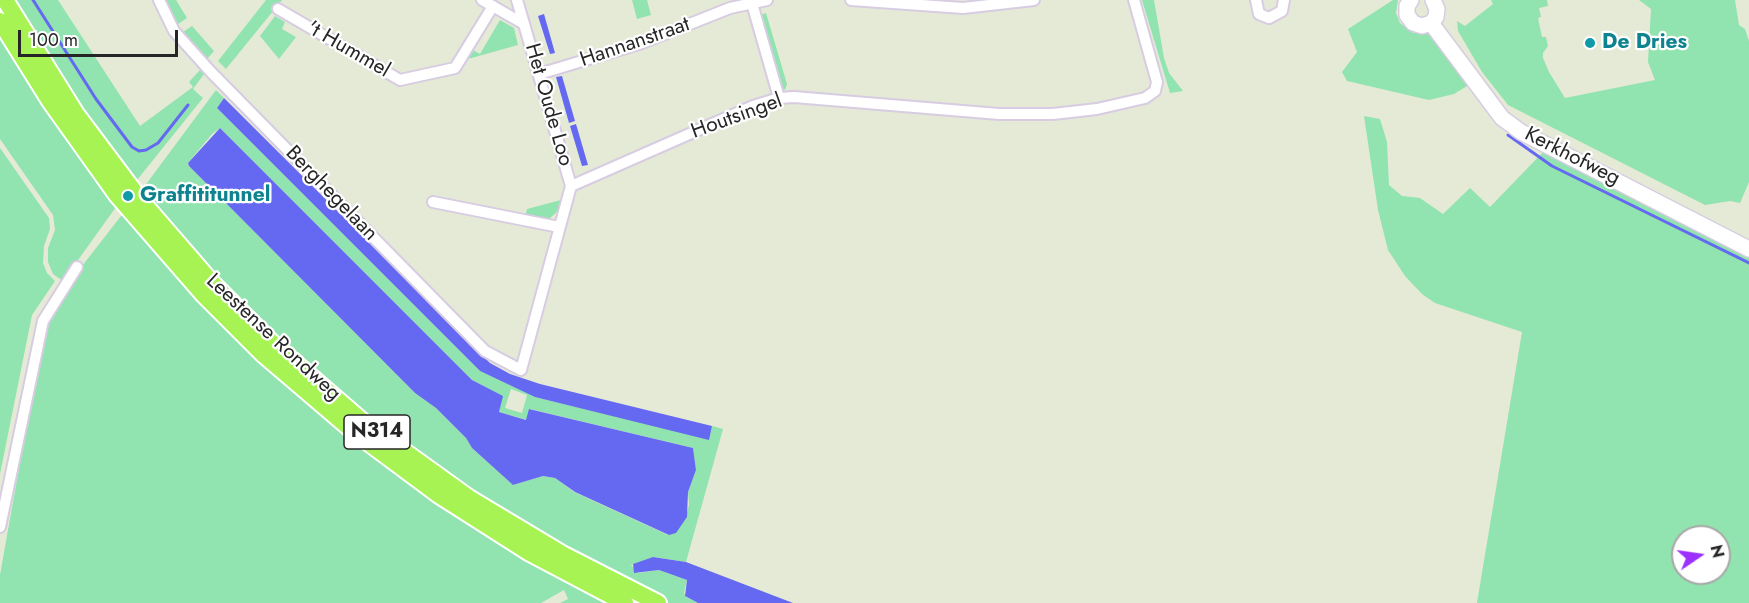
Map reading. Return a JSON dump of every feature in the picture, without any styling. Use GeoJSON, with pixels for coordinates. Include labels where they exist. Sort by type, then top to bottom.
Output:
{"type":"FeatureCollection","features":[{"type":"Feature","properties":{"kind":"main road","name":"Leestense Rondweg"},"geometry":{"type":"LineString","coordinates":[[5,0],[122,189]]}},
{"type":"Feature","properties":{"kind":"main road","name":"Leestense Rondweg"},"geometry":{"type":"LineString","coordinates":[[0,21],[50,101],[137,207],[196,287],[251,343],[353,432],[423,484],[484,525],[544,561],[625,603]]}},
{"type":"Feature","properties":{"kind":"main road","name":"Leestense Rondweg"},"geometry":{"type":"LineString","coordinates":[[137,207],[297,365],[377,432],[455,488],[527,534],[658,603]]}},
{"type":"Feature","properties":{"kind":"street","name":"Berghegelaan"},"geometry":{"type":"LineString","coordinates":[[159,0],[174,31],[203,64],[485,351],[522,370],[559,227]]}},
{"type":"Feature","properties":{"kind":"street"},"geometry":{"type":"LineString","coordinates":[[482,0],[525,24]]}},
{"type":"Feature","properties":{"kind":"street","name":"Het Oude Loo"},"geometry":{"type":"LineString","coordinates":[[518,0],[571,186]]}},
{"type":"Feature","properties":{"kind":"street","name":"Hannanstraat"},"geometry":{"type":"LineString","coordinates":[[539,74],[642,43],[752,1],[766,0]]}},
{"type":"Feature","properties":{"kind":"street"},"geometry":{"type":"LineString","coordinates":[[851,0],[963,8],[1034,0]]}},
{"type":"Feature","properties":{"kind":"street","name":"Houtsingel"},"geometry":{"type":"LineString","coordinates":[[571,186],[779,98],[794,97],[999,114],[1053,114],[1097,109],[1145,98],[1155,91],[1156,76],[1134,0]]}},
{"type":"Feature","properties":{"kind":"street"},"geometry":{"type":"LineString","coordinates":[[1256,0],[1259,15],[1269,18],[1282,10],[1284,0]]}},
{"type":"Feature","properties":{"kind":"street"},"geometry":{"type":"LineString","coordinates":[[1411,0],[1407,6],[1407,15],[1413,23],[1422,26],[1431,22],[1437,9],[1433,0]]}},
{"type":"Feature","properties":{"kind":"street"},"geometry":{"type":"LineString","coordinates":[[752,1],[779,98]]}},
{"type":"Feature","properties":{"kind":"street","name":"'t Hummel"},"geometry":{"type":"LineString","coordinates":[[278,9],[400,80],[455,68],[493,6]]}},
{"type":"Feature","properties":{"kind":"street","name":"Kerkhofweg"},"geometry":{"type":"LineString","coordinates":[[1431,22],[1502,118],[1521,132],[1749,249]]}},
{"type":"Feature","properties":{"kind":"street"},"geometry":{"type":"LineString","coordinates":[[434,202],[559,227],[571,186]]}},
{"type":"Feature","properties":{"kind":"street"},"geometry":{"type":"LineString","coordinates":[[0,527],[43,321],[77,267]]}},
{"type":"Feature","properties":{"kind":"green space"},"geometry":{"type":"Polygon","coordinates":[[[9,0],[58,0],[140,126],[193,87],[189,82],[200,70],[204,74],[193,89],[203,98],[137,180],[129,180],[9,0]]]}},
{"type":"Feature","properties":{"kind":"green space"},"geometry":{"type":"Polygon","coordinates":[[[166,0],[176,0],[187,18],[178,24],[166,0]]]}},
{"type":"Feature","properties":{"kind":"green space"},"geometry":{"type":"Polygon","coordinates":[[[266,0],[282,0],[226,69],[218,61],[266,0]]]}},
{"type":"Feature","properties":{"kind":"green space"},"geometry":{"type":"Polygon","coordinates":[[[632,0],[647,0],[651,15],[637,19],[632,0]]]}},
{"type":"Feature","properties":{"kind":"green space"},"geometry":{"type":"Polygon","coordinates":[[[1142,0],[1154,0],[1164,58],[1169,73],[1183,91],[1170,93],[1142,0]]]}},
{"type":"Feature","properties":{"kind":"green space"},"geometry":{"type":"Polygon","coordinates":[[[1393,0],[1398,0],[1396,13],[1400,23],[1413,33],[1430,31],[1467,86],[1454,94],[1429,100],[1347,81],[1342,72],[1357,52],[1348,29],[1393,0]]]}},
{"type":"Feature","properties":{"kind":"green space"},"geometry":{"type":"Polygon","coordinates":[[[1491,0],[1547,0],[1548,6],[1539,8],[1541,17],[1538,18],[1542,37],[1546,37],[1548,46],[1543,53],[1543,58],[1565,98],[1655,80],[1648,62],[1651,9],[1639,0],[1735,0],[1739,25],[1745,29],[1749,41],[1749,182],[1740,203],[1730,201],[1705,205],[1508,105],[1482,72],[1458,31],[1457,21],[1465,26],[1493,4],[1491,0]]]}},
{"type":"Feature","properties":{"kind":"green space"},"geometry":{"type":"Polygon","coordinates":[[[766,13],[787,84],[785,90],[780,86],[760,15],[766,13]]]}},
{"type":"Feature","properties":{"kind":"green space"},"geometry":{"type":"Polygon","coordinates":[[[275,16],[285,22],[282,29],[296,37],[279,59],[260,36],[275,16]]]}},
{"type":"Feature","properties":{"kind":"green space"},"geometry":{"type":"Polygon","coordinates":[[[500,20],[514,28],[518,45],[468,59],[473,50],[480,54],[500,20]]]}},
{"type":"Feature","properties":{"kind":"green space"},"geometry":{"type":"Polygon","coordinates":[[[192,26],[214,51],[207,59],[183,32],[192,26]]]}},
{"type":"Feature","properties":{"kind":"green space"},"geometry":{"type":"Polygon","coordinates":[[[0,28],[115,198],[116,207],[63,281],[53,274],[48,262],[48,248],[55,230],[53,215],[0,139],[0,28]]]}},
{"type":"Feature","properties":{"kind":"green space"},"geometry":{"type":"Polygon","coordinates":[[[216,90],[224,98],[217,108],[480,371],[536,397],[709,439],[712,426],[723,429],[686,562],[654,557],[631,565],[638,573],[659,570],[687,580],[684,593],[686,597],[698,603],[668,603],[516,523],[366,413],[343,401],[275,341],[143,198],[144,187],[216,90]],[[220,128],[212,134],[188,163],[189,166],[415,393],[436,408],[466,438],[472,448],[513,485],[543,476],[555,478],[574,492],[668,535],[685,520],[689,505],[688,492],[696,470],[693,448],[530,409],[527,420],[499,412],[502,396],[472,380],[220,128]],[[511,389],[505,408],[522,413],[527,395],[511,389]]]}},
{"type":"Feature","properties":{"kind":"green space"},"geometry":{"type":"Polygon","coordinates":[[[1364,116],[1380,119],[1387,142],[1389,185],[1402,196],[1420,198],[1443,214],[1470,188],[1490,207],[1546,149],[1749,255],[1749,603],[1477,603],[1522,332],[1435,303],[1422,294],[1405,276],[1388,250],[1378,210],[1364,116]]]}},
{"type":"Feature","properties":{"kind":"green space"},"geometry":{"type":"Polygon","coordinates":[[[0,148],[49,218],[50,229],[44,246],[43,263],[47,273],[55,281],[32,315],[0,474],[0,148]]]}},
{"type":"Feature","properties":{"kind":"green space"},"geometry":{"type":"Polygon","coordinates":[[[561,200],[558,211],[549,219],[525,217],[527,209],[561,200]]]}},
{"type":"Feature","properties":{"kind":"green space"},"geometry":{"type":"Polygon","coordinates":[[[121,216],[129,216],[422,493],[458,517],[482,527],[617,603],[560,603],[568,599],[564,590],[541,603],[0,603],[0,575],[37,367],[48,321],[79,270],[121,216]]]}},
{"type":"Feature","properties":{"kind":"shaded area"},"geometry":{"type":"Polygon","coordinates":[[[544,14],[555,53],[550,54],[538,16],[544,14]]]}},
{"type":"Feature","properties":{"kind":"shaded area"},"geometry":{"type":"Polygon","coordinates":[[[562,76],[575,121],[569,123],[556,77],[562,76]]]}},
{"type":"Feature","properties":{"kind":"shaded area"},"geometry":{"type":"Polygon","coordinates":[[[224,98],[490,363],[510,374],[540,384],[712,426],[709,440],[535,397],[480,371],[217,108],[224,98]]]}},
{"type":"Feature","properties":{"kind":"shaded area"},"geometry":{"type":"Polygon","coordinates":[[[576,124],[588,165],[582,166],[570,126],[576,124]]]}},
{"type":"Feature","properties":{"kind":"shaded area"},"geometry":{"type":"Polygon","coordinates":[[[220,128],[472,380],[503,396],[499,412],[526,420],[529,409],[693,448],[696,470],[688,492],[687,517],[676,533],[669,535],[575,492],[555,478],[543,476],[513,485],[472,448],[466,438],[436,408],[415,393],[189,166],[188,163],[220,128]]]}},
{"type":"Feature","properties":{"kind":"shaded area"},"geometry":{"type":"Polygon","coordinates":[[[653,557],[686,562],[793,603],[698,603],[685,596],[687,580],[659,570],[634,573],[633,564],[653,557]]]}},
{"type":"Feature","properties":{"kind":"waterway"},"geometry":{"type":"LineString","coordinates":[[33,0],[96,99],[132,147],[139,151],[146,150],[158,143],[188,105]]}},
{"type":"Feature","properties":{"kind":"waterway"},"geometry":{"type":"LineString","coordinates":[[1508,135],[1552,166],[1749,263]]}},
{"type":"Feature","properties":{"kind":"place","name":"De Dries"},"geometry":{"type":"Point","coordinates":[1590,43]}},
{"type":"Feature","properties":{"kind":"place","name":"Graffititunnel"},"geometry":{"type":"Point","coordinates":[128,196]}}]}
